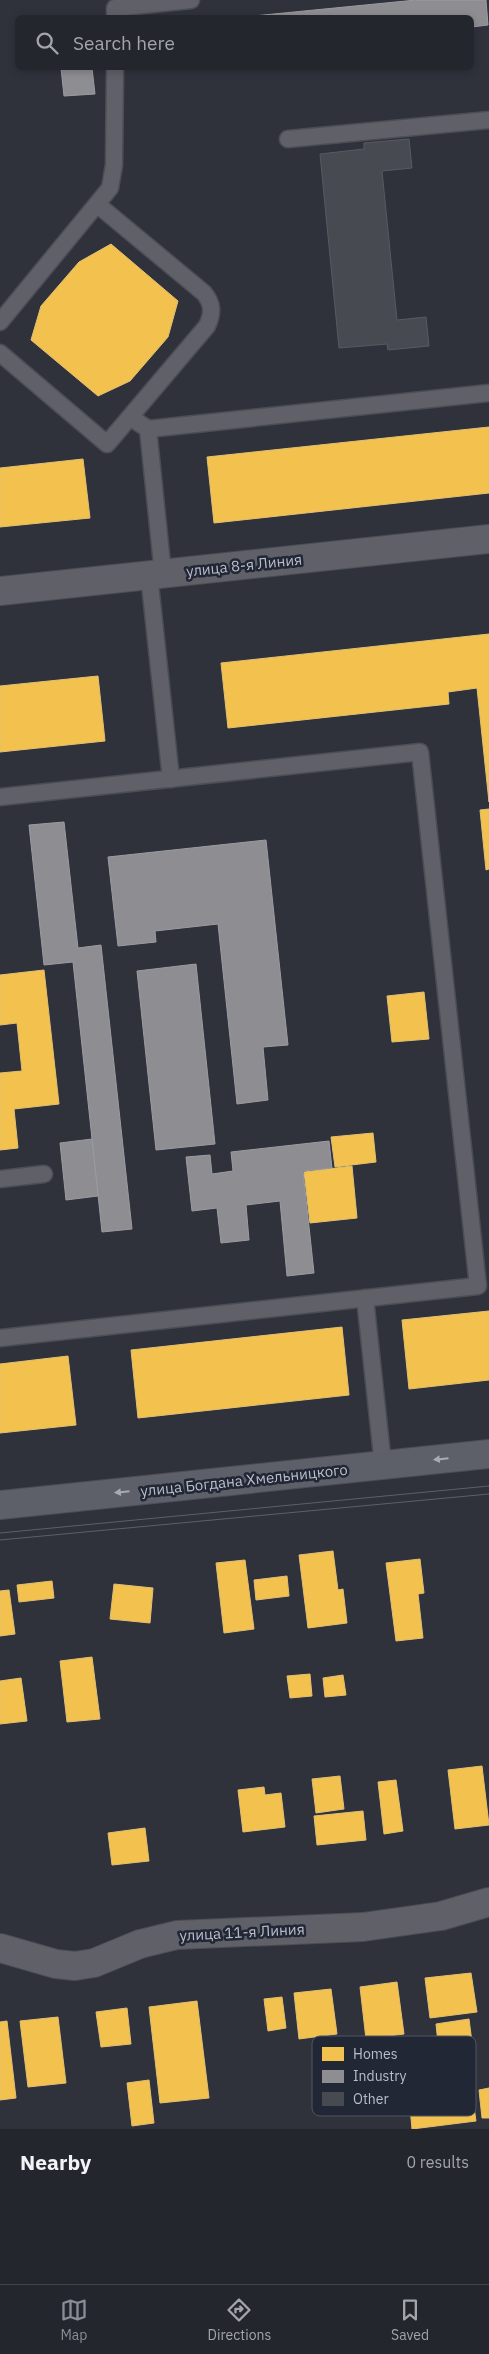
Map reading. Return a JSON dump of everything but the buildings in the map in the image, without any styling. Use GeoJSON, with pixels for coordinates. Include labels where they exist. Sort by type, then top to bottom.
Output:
{"type":"FeatureCollection","features":[{"type":"Feature","properties":{"kind":"main road","name":"улица Богдана Хмельницкого"},"geometry":{"type":"LineString","coordinates":[[0,1505],[489,1454]]}},
{"type":"Feature","properties":{"kind":"street","name":"улица 8-я Линия"},"geometry":{"type":"LineString","coordinates":[[0,591],[489,538]]}},
{"type":"Feature","properties":{"kind":"street","name":"улица 11-я Линия"},"geometry":{"type":"LineString","coordinates":[[0,1948],[56,1964],[75,1966],[94,1963],[140,1944],[177,1935],[362,1927],[441,1916],[489,1902]]}},
{"type":"Feature","properties":{"kind":"lane"},"geometry":{"type":"LineString","coordinates":[[115,15],[115,8],[191,0]]}},
{"type":"Feature","properties":{"kind":"lane"},"geometry":{"type":"LineString","coordinates":[[0,322],[110,188],[114,165],[115,70]]}},
{"type":"Feature","properties":{"kind":"lane"},"geometry":{"type":"LineString","coordinates":[[288,140],[489,120]]}},
{"type":"Feature","properties":{"kind":"lane"},"geometry":{"type":"LineString","coordinates":[[0,354],[107,444],[207,326],[212,309],[204,293],[98,204]]}},
{"type":"Feature","properties":{"kind":"lane"},"geometry":{"type":"LineString","coordinates":[[130,417],[148,429],[489,393]]}},
{"type":"Feature","properties":{"kind":"lane"},"geometry":{"type":"LineString","coordinates":[[148,429],[170,778]]}},
{"type":"Feature","properties":{"kind":"lane"},"geometry":{"type":"LineString","coordinates":[[0,797],[420,752],[478,1286],[0,1338]]}},
{"type":"Feature","properties":{"kind":"lane"},"geometry":{"type":"LineString","coordinates":[[0,1179],[44,1174]]}},
{"type":"Feature","properties":{"kind":"lane"},"geometry":{"type":"LineString","coordinates":[[365,1298],[383,1465]]}},
{"type":"Feature","properties":{"kind":"tram line"},"geometry":{"type":"LineString","coordinates":[[0,1533],[489,1486]]}},
{"type":"Feature","properties":{"kind":"tram line"},"geometry":{"type":"LineString","coordinates":[[0,1540],[489,1494]]}}]}
